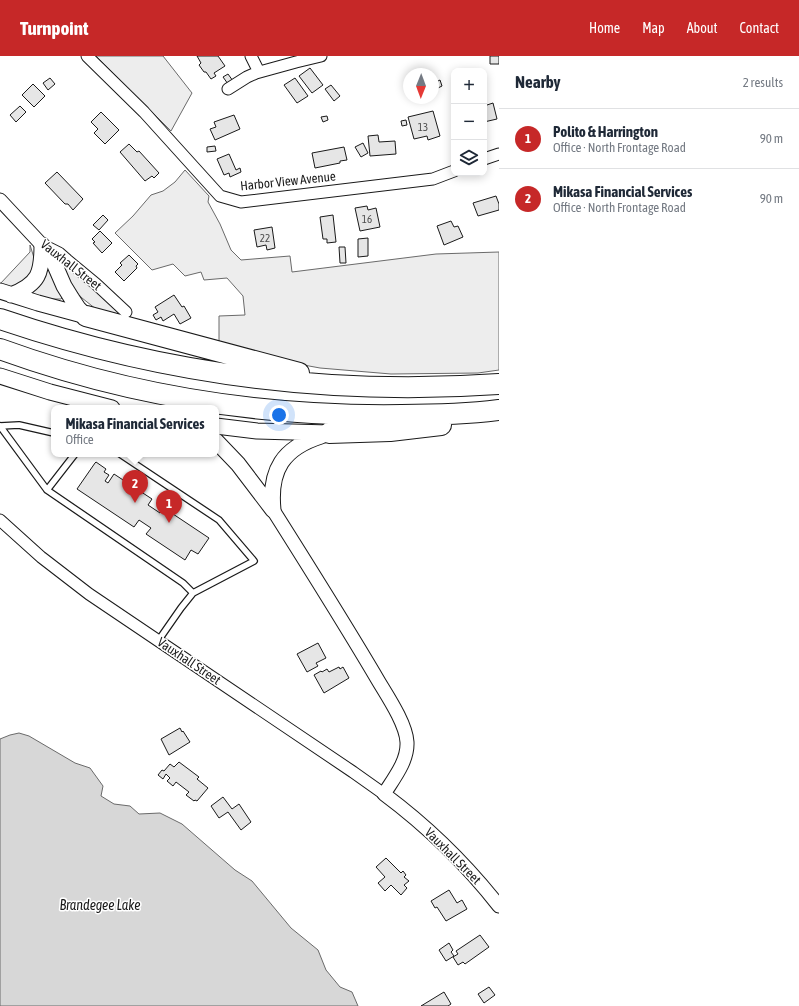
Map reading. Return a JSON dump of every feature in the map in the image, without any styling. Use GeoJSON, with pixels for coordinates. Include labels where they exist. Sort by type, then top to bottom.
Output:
{"type":"FeatureCollection","features":[{"type":"Feature","properties":{"kind":"highway"},"geometry":{"type":"LineString","coordinates":[[86,316],[345,385]]}},
{"type":"Feature","properties":{"kind":"highway"},"geometry":{"type":"LineString","coordinates":[[0,319],[40,333],[89,347],[178,366],[254,378],[303,383],[398,387],[499,384]]}},
{"type":"Feature","properties":{"kind":"highway"},"geometry":{"type":"LineString","coordinates":[[0,349],[99,380],[202,402],[290,412],[371,415],[436,414],[498,410]]}},
{"type":"Feature","properties":{"kind":"highway"},"geometry":{"type":"LineString","coordinates":[[329,433],[384,432],[426,428],[474,418],[498,410]]}},
{"type":"Feature","properties":{"kind":"main road"},"geometry":{"type":"LineString","coordinates":[[6,293],[26,288],[38,275],[42,264],[42,245]]}},
{"type":"Feature","properties":{"kind":"main road"},"geometry":{"type":"LineString","coordinates":[[42,245],[54,263],[64,286],[72,299],[86,316]]}},
{"type":"Feature","properties":{"kind":"main road"},"geometry":{"type":"LineString","coordinates":[[6,293],[86,316]]}},
{"type":"Feature","properties":{"kind":"main road"},"geometry":{"type":"LineString","coordinates":[[0,376],[50,392],[100,405]]}},
{"type":"Feature","properties":{"kind":"main road"},"geometry":{"type":"LineString","coordinates":[[219,426],[264,431],[329,433]]}},
{"type":"Feature","properties":{"kind":"main road"},"geometry":{"type":"LineString","coordinates":[[273,510],[272,500],[274,481],[285,457],[294,448],[329,433]]}},
{"type":"Feature","properties":{"kind":"main road"},"geometry":{"type":"LineString","coordinates":[[219,444],[238,464],[273,510]]}},
{"type":"Feature","properties":{"kind":"street","name":"Harbor View Avenue"},"geometry":{"type":"LineString","coordinates":[[88,56],[144,112],[220,196],[241,202],[433,179],[451,172]]}},
{"type":"Feature","properties":{"kind":"street"},"geometry":{"type":"LineString","coordinates":[[252,56],[259,72]]}},
{"type":"Feature","properties":{"kind":"street"},"geometry":{"type":"LineString","coordinates":[[228,89],[259,72],[321,56]]}},
{"type":"Feature","properties":{"kind":"street"},"geometry":{"type":"LineString","coordinates":[[487,159],[499,154]]}},
{"type":"Feature","properties":{"kind":"street","name":"Vauxhall Street"},"geometry":{"type":"LineString","coordinates":[[0,200],[42,245],[59,253],[126,312]]}},
{"type":"Feature","properties":{"kind":"street"},"geometry":{"type":"LineString","coordinates":[[273,510],[390,700],[404,728],[407,742],[404,760],[384,794]]}},
{"type":"Feature","properties":{"kind":"street","name":"Vauxhall Street"},"geometry":{"type":"LineString","coordinates":[[0,520],[33,551],[89,594],[384,794],[445,846],[473,875],[499,906]]}},
{"type":"Feature","properties":{"kind":"lane"},"geometry":{"type":"LineString","coordinates":[[0,426],[19,425],[51,431]]}},
{"type":"Feature","properties":{"kind":"lane"},"geometry":{"type":"LineString","coordinates":[[0,426],[47,490],[183,584],[193,593]]}},
{"type":"Feature","properties":{"kind":"lane"},"geometry":{"type":"LineString","coordinates":[[47,490],[73,457]]}},
{"type":"Feature","properties":{"kind":"lane"},"geometry":{"type":"LineString","coordinates":[[124,457],[219,520],[254,561],[193,593],[180,608],[158,641]]}},
{"type":"Feature","properties":{"kind":"shaded area"},"geometry":{"type":"Polygon","coordinates":[[[96,56],[163,56],[192,93],[171,131],[96,56]]]}},
{"type":"Feature","properties":{"kind":"shaded area"},"geometry":{"type":"Polygon","coordinates":[[[185,170],[209,196],[208,202],[220,224],[231,250],[241,260],[290,256],[292,272],[436,254],[499,252],[499,370],[478,373],[391,374],[320,368],[271,359],[219,346],[219,316],[245,315],[243,296],[227,278],[204,280],[201,272],[185,276],[173,264],[152,270],[115,233],[133,216],[151,195],[163,191],[175,182],[185,170]]]}},
{"type":"Feature","properties":{"kind":"shaded area"},"geometry":{"type":"Polygon","coordinates":[[[30,245],[35,261],[33,271],[27,280],[10,288],[0,284],[30,252],[30,245]]]}},
{"type":"Feature","properties":{"kind":"shaded area"},"geometry":{"type":"Polygon","coordinates":[[[67,263],[109,303],[129,318],[101,313],[82,298],[69,284],[61,266],[67,263]]]}},
{"type":"Feature","properties":{"kind":"shaded area"},"geometry":{"type":"Polygon","coordinates":[[[48,269],[53,272],[62,298],[61,299],[51,299],[30,294],[30,290],[46,274],[48,269]]]}},
{"type":"Feature","properties":{"kind":"water","name":"Brandegee Lake"},"geometry":{"type":"Polygon","coordinates":[[[19,733],[29,736],[75,763],[90,768],[103,786],[101,796],[114,804],[130,806],[139,814],[160,813],[182,824],[235,870],[252,881],[291,928],[318,950],[326,970],[340,987],[352,992],[358,1006],[0,1006],[0,739],[19,733]]]}},
{"type":"Feature","properties":{"kind":"building"},"geometry":{"type":"Polygon","coordinates":[[[197,56],[218,56],[225,66],[214,73],[216,76],[211,79],[199,65],[201,63],[197,56]]]}},
{"type":"Feature","properties":{"kind":"building"},"geometry":{"type":"Polygon","coordinates":[[[490,56],[499,56],[499,64],[490,64],[490,56]]]}},
{"type":"Feature","properties":{"kind":"building"},"geometry":{"type":"Polygon","coordinates":[[[310,68],[323,85],[312,93],[299,76],[310,68]]]}},
{"type":"Feature","properties":{"kind":"building"},"geometry":{"type":"Polygon","coordinates":[[[228,74],[233,81],[228,84],[223,77],[228,74]]]}},
{"type":"Feature","properties":{"kind":"building"},"geometry":{"type":"Polygon","coordinates":[[[50,78],[55,84],[48,90],[43,83],[50,78]]]}},
{"type":"Feature","properties":{"kind":"building"},"geometry":{"type":"Polygon","coordinates":[[[295,78],[308,96],[297,103],[284,85],[295,78]]]}},
{"type":"Feature","properties":{"kind":"building"},"geometry":{"type":"Polygon","coordinates":[[[439,80],[442,86],[439,88],[439,80]]]}},
{"type":"Feature","properties":{"kind":"building"},"geometry":{"type":"Polygon","coordinates":[[[33,84],[45,96],[34,107],[22,95],[33,84]]]}},
{"type":"Feature","properties":{"kind":"building"},"geometry":{"type":"Polygon","coordinates":[[[331,85],[340,96],[334,101],[325,89],[331,85]]]}},
{"type":"Feature","properties":{"kind":"building"},"geometry":{"type":"Polygon","coordinates":[[[493,103],[497,119],[487,121],[487,105],[493,103]]]}},
{"type":"Feature","properties":{"kind":"building"},"geometry":{"type":"Polygon","coordinates":[[[20,106],[26,112],[16,122],[10,115],[20,106]]]}},
{"type":"Feature","properties":{"kind":"building"},"geometry":{"type":"Polygon","coordinates":[[[433,111],[440,136],[428,140],[427,136],[414,139],[408,117],[433,111]]]}},
{"type":"Feature","properties":{"kind":"building"},"geometry":{"type":"Polygon","coordinates":[[[101,112],[119,130],[105,144],[94,133],[98,129],[91,122],[101,112]]]}},
{"type":"Feature","properties":{"kind":"building"},"geometry":{"type":"Polygon","coordinates":[[[234,115],[240,129],[215,140],[210,129],[216,127],[214,122],[234,115]]]}},
{"type":"Feature","properties":{"kind":"building"},"geometry":{"type":"Polygon","coordinates":[[[327,116],[328,120],[323,122],[321,117],[327,116]]]}},
{"type":"Feature","properties":{"kind":"building"},"geometry":{"type":"Polygon","coordinates":[[[406,120],[407,125],[402,126],[401,121],[406,120]]]}},
{"type":"Feature","properties":{"kind":"building"},"geometry":{"type":"Polygon","coordinates":[[[378,135],[379,142],[395,141],[396,154],[370,156],[368,136],[378,135]]]}},
{"type":"Feature","properties":{"kind":"building"},"geometry":{"type":"Polygon","coordinates":[[[363,143],[368,153],[361,157],[355,147],[363,143]]]}},
{"type":"Feature","properties":{"kind":"building"},"geometry":{"type":"Polygon","coordinates":[[[129,144],[137,152],[139,151],[159,173],[154,178],[152,176],[145,181],[120,152],[129,144]]]}},
{"type":"Feature","properties":{"kind":"building"},"geometry":{"type":"Polygon","coordinates":[[[215,146],[216,151],[207,152],[207,147],[215,146]]]}},
{"type":"Feature","properties":{"kind":"building"},"geometry":{"type":"Polygon","coordinates":[[[344,147],[347,160],[340,161],[340,163],[315,168],[312,153],[344,147]]]}},
{"type":"Feature","properties":{"kind":"building"},"geometry":{"type":"Polygon","coordinates":[[[229,154],[236,170],[240,168],[241,172],[230,177],[229,173],[224,175],[217,159],[229,154]]]}},
{"type":"Feature","properties":{"kind":"building"},"geometry":{"type":"Polygon","coordinates":[[[57,172],[83,199],[73,210],[68,204],[65,204],[45,183],[57,172]]]}},
{"type":"Feature","properties":{"kind":"building"},"geometry":{"type":"Polygon","coordinates":[[[496,196],[499,204],[499,210],[478,216],[473,203],[496,196]]]}},
{"type":"Feature","properties":{"kind":"building"},"geometry":{"type":"Polygon","coordinates":[[[367,206],[368,210],[376,208],[380,227],[360,231],[355,208],[367,206]]]}},
{"type":"Feature","properties":{"kind":"building"},"geometry":{"type":"Polygon","coordinates":[[[103,215],[108,220],[99,230],[93,225],[103,215]]]}},
{"type":"Feature","properties":{"kind":"building"},"geometry":{"type":"Polygon","coordinates":[[[333,215],[336,242],[327,243],[327,239],[323,239],[320,217],[333,215]]]}},
{"type":"Feature","properties":{"kind":"building"},"geometry":{"type":"Polygon","coordinates":[[[451,221],[454,227],[458,226],[463,237],[444,245],[437,226],[451,221]]]}},
{"type":"Feature","properties":{"kind":"building"},"geometry":{"type":"Polygon","coordinates":[[[272,227],[275,248],[267,250],[266,245],[257,247],[254,230],[272,227]]]}},
{"type":"Feature","properties":{"kind":"building"},"geometry":{"type":"Polygon","coordinates":[[[100,231],[112,243],[102,253],[93,243],[95,242],[92,239],[100,231]]]}},
{"type":"Feature","properties":{"kind":"building"},"geometry":{"type":"Polygon","coordinates":[[[368,238],[368,256],[358,257],[358,239],[368,238]]]}},
{"type":"Feature","properties":{"kind":"building"},"geometry":{"type":"Polygon","coordinates":[[[339,247],[345,247],[346,263],[340,263],[339,247]]]}},
{"type":"Feature","properties":{"kind":"building"},"geometry":{"type":"Polygon","coordinates":[[[129,255],[138,264],[136,266],[137,268],[124,281],[115,272],[122,265],[120,263],[129,255]]]}},
{"type":"Feature","properties":{"kind":"building"},"geometry":{"type":"Polygon","coordinates":[[[174,295],[182,307],[184,306],[191,318],[180,324],[174,314],[163,321],[161,317],[156,320],[153,315],[158,312],[155,307],[174,295]]]}},
{"type":"Feature","properties":{"kind":"building"},"geometry":{"type":"Polygon","coordinates":[[[96,462],[106,469],[104,472],[109,475],[105,481],[108,483],[114,474],[152,499],[148,505],[160,513],[164,508],[209,538],[198,554],[191,550],[185,560],[146,534],[151,528],[139,520],[134,527],[77,489],[96,462]]]}},
{"type":"Feature","properties":{"kind":"building"},"geometry":{"type":"Polygon","coordinates":[[[318,643],[326,658],[316,663],[318,666],[307,672],[297,654],[318,643]]]}},
{"type":"Feature","properties":{"kind":"building"},"geometry":{"type":"Polygon","coordinates":[[[339,667],[340,669],[343,667],[349,678],[324,693],[314,675],[327,669],[329,672],[339,667]]]}},
{"type":"Feature","properties":{"kind":"building"},"geometry":{"type":"Polygon","coordinates":[[[180,728],[190,742],[169,755],[161,739],[180,728]]]}},
{"type":"Feature","properties":{"kind":"building"},"geometry":{"type":"Polygon","coordinates":[[[179,762],[199,777],[197,779],[208,788],[197,801],[194,801],[186,795],[189,792],[176,782],[173,786],[167,781],[170,778],[166,774],[163,779],[158,775],[170,764],[174,767],[179,762]]]}},
{"type":"Feature","properties":{"kind":"building"},"geometry":{"type":"Polygon","coordinates":[[[223,797],[232,809],[239,804],[251,822],[241,830],[228,812],[219,818],[211,806],[223,797]]]}},
{"type":"Feature","properties":{"kind":"building"},"geometry":{"type":"Polygon","coordinates":[[[386,858],[401,873],[403,871],[406,875],[404,877],[409,881],[404,885],[407,888],[401,895],[391,885],[385,891],[378,883],[385,877],[376,867],[386,858]]]}},
{"type":"Feature","properties":{"kind":"building"},"geometry":{"type":"Polygon","coordinates":[[[449,890],[457,903],[462,900],[467,909],[446,921],[431,901],[449,890]]]}},
{"type":"Feature","properties":{"kind":"building"},"geometry":{"type":"Polygon","coordinates":[[[480,935],[489,947],[465,964],[463,962],[458,965],[453,957],[458,954],[456,951],[480,935]]]}},
{"type":"Feature","properties":{"kind":"building"},"geometry":{"type":"Polygon","coordinates":[[[449,943],[453,950],[451,952],[454,956],[446,961],[439,950],[449,943]]]}},
{"type":"Feature","properties":{"kind":"building"},"geometry":{"type":"Polygon","coordinates":[[[489,987],[495,995],[484,1003],[478,994],[489,987]]]}},
{"type":"Feature","properties":{"kind":"building"},"geometry":{"type":"Polygon","coordinates":[[[444,992],[451,1004],[448,1006],[421,1006],[444,992]]]}},
{"type":"Feature","properties":{"kind":"place","name":"Mikasa Financial Services"},"geometry":{"type":"Point","coordinates":[135,503]}},
{"type":"Feature","properties":{"kind":"place","name":"Polito & Harrington"},"geometry":{"type":"Point","coordinates":[169,523]}}]}
